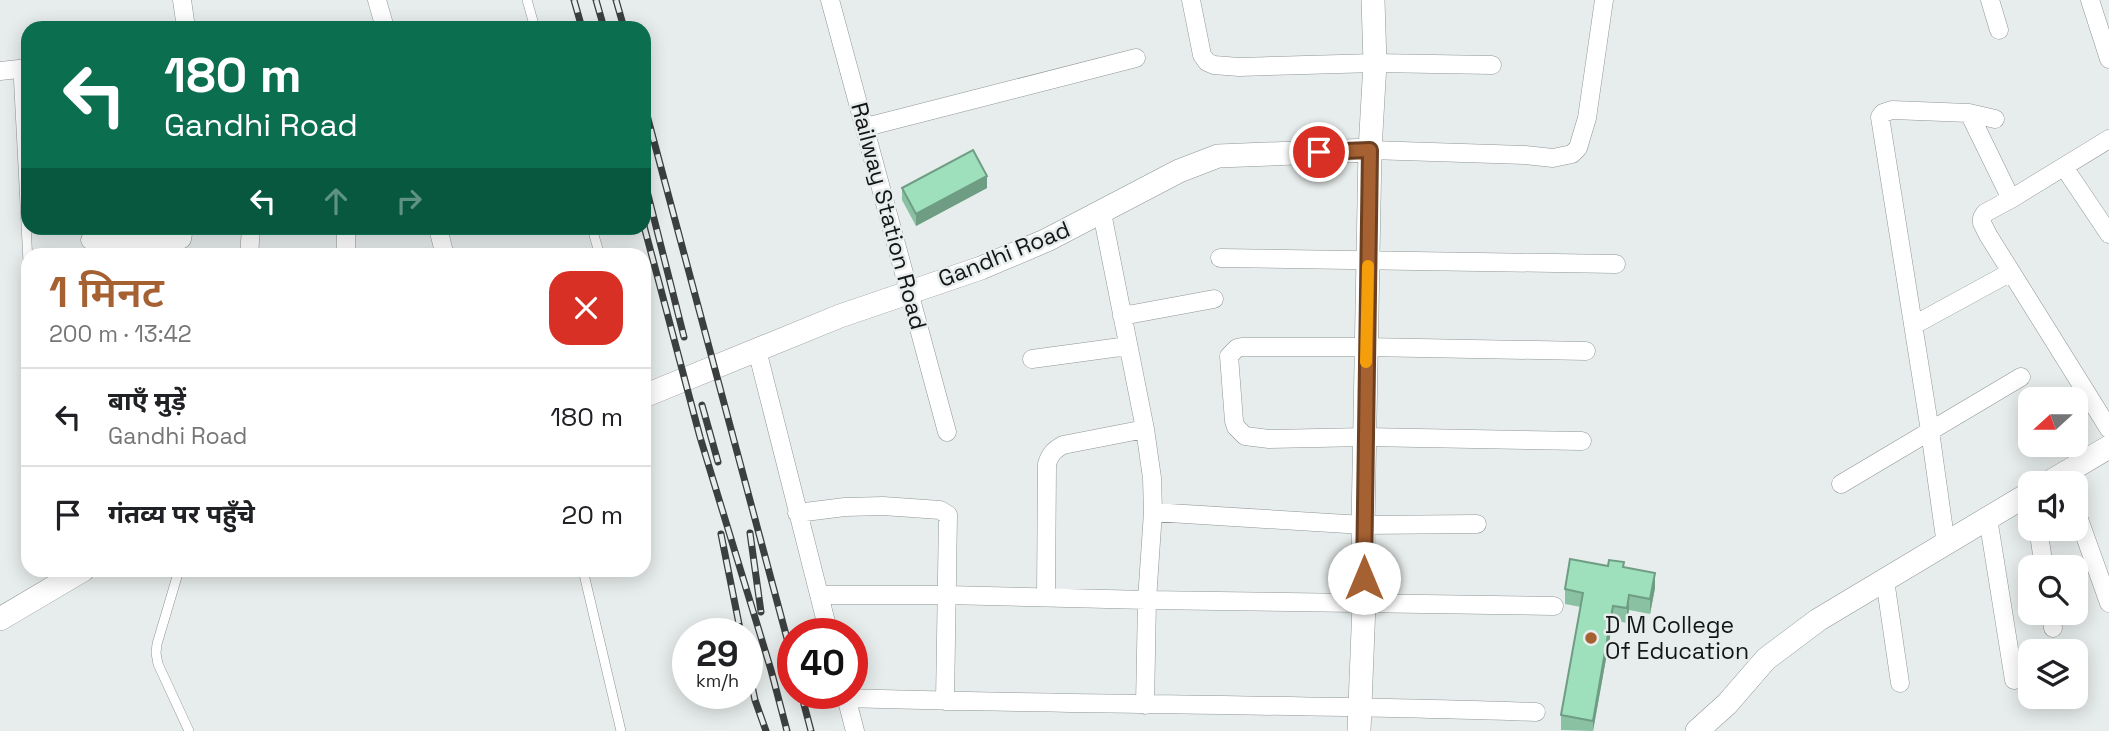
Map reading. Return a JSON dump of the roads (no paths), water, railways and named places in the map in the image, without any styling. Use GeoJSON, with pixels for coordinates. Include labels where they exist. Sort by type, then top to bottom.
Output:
{"type":"FeatureCollection","features":[{"type":"Feature","properties":{"kind":"street"},"geometry":{"type":"LineString","coordinates":[[182,0],[185,21]]}},
{"type":"Feature","properties":{"kind":"street"},"geometry":{"type":"LineString","coordinates":[[377,0],[383,21]]}},
{"type":"Feature","properties":{"kind":"street","name":"Railway Station Road"},"geometry":{"type":"LineString","coordinates":[[830,0],[947,432]]}},
{"type":"Feature","properties":{"kind":"street"},"geometry":{"type":"LineString","coordinates":[[1191,0],[1202,55],[1207,62],[1214,65],[1492,65]]}},
{"type":"Feature","properties":{"kind":"street"},"geometry":{"type":"LineString","coordinates":[[1359,731],[1364,604],[1370,150],[1375,64],[1373,0]]}},
{"type":"Feature","properties":{"kind":"street"},"geometry":{"type":"LineString","coordinates":[[1370,150],[1553,158],[1572,154],[1578,148],[1587,118],[1604,0]]}},
{"type":"Feature","properties":{"kind":"street"},"geometry":{"type":"LineString","coordinates":[[1990,0],[1999,30]]}},
{"type":"Feature","properties":{"kind":"street"},"geometry":{"type":"LineString","coordinates":[[2090,0],[2109,59]]}},
{"type":"Feature","properties":{"kind":"street"},"geometry":{"type":"LineString","coordinates":[[866,127],[1136,58]]}},
{"type":"Feature","properties":{"kind":"street"},"geometry":{"type":"LineString","coordinates":[[1946,545],[1880,117],[1892,110],[1969,113],[1995,119]]}},
{"type":"Feature","properties":{"kind":"street"},"geometry":{"type":"LineString","coordinates":[[1969,113],[2011,199]]}},
{"type":"Feature","properties":{"kind":"street"},"geometry":{"type":"LineString","coordinates":[[2109,139],[1985,212],[1982,218],[1988,235],[2109,429]]}},
{"type":"Feature","properties":{"kind":"street","name":"Gandhi Road"},"geometry":{"type":"LineString","coordinates":[[651,393],[908,291],[981,268],[1047,240],[1179,171],[1218,156],[1370,150]]}},
{"type":"Feature","properties":{"kind":"street"},"geometry":{"type":"LineString","coordinates":[[2064,167],[2109,234]]}},
{"type":"Feature","properties":{"kind":"street"},"geometry":{"type":"LineString","coordinates":[[1102,213],[1145,429],[1152,478],[1145,705]]}},
{"type":"Feature","properties":{"kind":"street"},"geometry":{"type":"LineString","coordinates":[[90,240],[175,243],[182,239],[183,235]]}},
{"type":"Feature","properties":{"kind":"street"},"geometry":{"type":"LineString","coordinates":[[1220,258],[1616,264]]}},
{"type":"Feature","properties":{"kind":"street"},"geometry":{"type":"LineString","coordinates":[[1914,326],[2011,272]]}},
{"type":"Feature","properties":{"kind":"street"},"geometry":{"type":"LineString","coordinates":[[1122,316],[1214,299]]}},
{"type":"Feature","properties":{"kind":"street"},"geometry":{"type":"LineString","coordinates":[[1032,359],[1128,346]]}},
{"type":"Feature","properties":{"kind":"street"},"geometry":{"type":"LineString","coordinates":[[1582,441],[1365,437],[1269,439],[1245,436],[1234,421],[1229,356],[1242,347],[1586,351]]}},
{"type":"Feature","properties":{"kind":"street"},"geometry":{"type":"LineString","coordinates":[[757,349],[825,618]]}},
{"type":"Feature","properties":{"kind":"street"},"geometry":{"type":"LineString","coordinates":[[1841,484],[2021,377]]}},
{"type":"Feature","properties":{"kind":"street"},"geometry":{"type":"LineString","coordinates":[[1046,597],[1047,464],[1050,456],[1055,449],[1063,445],[1145,429]]}},
{"type":"Feature","properties":{"kind":"street"},"geometry":{"type":"LineString","coordinates":[[2073,471],[2109,447]]}},
{"type":"Feature","properties":{"kind":"street"},"geometry":{"type":"LineString","coordinates":[[1697,731],[1727,704],[1766,659],[1818,620],[2018,501]]}},
{"type":"Feature","properties":{"kind":"street"},"geometry":{"type":"LineString","coordinates":[[797,513],[857,506],[945,512],[949,520],[945,701]]}},
{"type":"Feature","properties":{"kind":"street"},"geometry":{"type":"LineString","coordinates":[[1153,512],[1363,524],[1477,524]]}},
{"type":"Feature","properties":{"kind":"street"},"geometry":{"type":"LineString","coordinates":[[1988,518],[2014,680]]}},
{"type":"Feature","properties":{"kind":"street"},"geometry":{"type":"LineString","coordinates":[[2087,541],[2109,603]]}},
{"type":"Feature","properties":{"kind":"street"},"geometry":{"type":"LineString","coordinates":[[0,619],[71,577]]}},
{"type":"Feature","properties":{"kind":"street"},"geometry":{"type":"LineString","coordinates":[[1885,580],[1900,683]]}},
{"type":"Feature","properties":{"kind":"street"},"geometry":{"type":"LineString","coordinates":[[819,595],[1554,606]]}},
{"type":"Feature","properties":{"kind":"street"},"geometry":{"type":"LineString","coordinates":[[868,696],[945,701],[1360,706],[1536,712]]}},
{"type":"Feature","properties":{"kind":"street"},"geometry":{"type":"LineString","coordinates":[[1719,731],[1727,704]]}},
{"type":"Feature","properties":{"kind":"street"},"geometry":{"type":"LineString","coordinates":[[850,709],[855,731]]}},
{"type":"Feature","properties":{"kind":"lane"},"geometry":{"type":"LineString","coordinates":[[527,0],[533,21]]}},
{"type":"Feature","properties":{"kind":"lane"},"geometry":{"type":"LineString","coordinates":[[15,70],[21,159]]}},
{"type":"Feature","properties":{"kind":"lane"},"geometry":{"type":"LineString","coordinates":[[177,577],[156,644],[156,653],[189,731]]}},
{"type":"Feature","properties":{"kind":"lane"},"geometry":{"type":"LineString","coordinates":[[585,577],[621,731]]}},
{"type":"Feature","properties":{"kind":"railway"},"geometry":{"type":"LineString","coordinates":[[574,0],[580,21]]}},
{"type":"Feature","properties":{"kind":"railway"},"geometry":{"type":"LineString","coordinates":[[596,0],[602,21]]}},
{"type":"Feature","properties":{"kind":"railway"},"geometry":{"type":"LineString","coordinates":[[616,0],[622,21]]}},
{"type":"Feature","properties":{"kind":"railway"},"geometry":{"type":"LineString","coordinates":[[651,130],[781,618]]}},
{"type":"Feature","properties":{"kind":"railway"},"geometry":{"type":"LineString","coordinates":[[651,207],[684,337]]}},
{"type":"Feature","properties":{"kind":"railway"},"geometry":{"type":"LineString","coordinates":[[646,235],[650,248]]}},
{"type":"Feature","properties":{"kind":"railway"},"geometry":{"type":"LineString","coordinates":[[651,252],[700,437],[787,731]]}},
{"type":"Feature","properties":{"kind":"railway"},"geometry":{"type":"LineString","coordinates":[[702,405],[718,462]]}},
{"type":"Feature","properties":{"kind":"railway"},"geometry":{"type":"LineString","coordinates":[[750,533],[761,612]]}},
{"type":"Feature","properties":{"kind":"railway"},"geometry":{"type":"LineString","coordinates":[[721,534],[738,618]]}},
{"type":"Feature","properties":{"kind":"railway"},"geometry":{"type":"LineString","coordinates":[[758,709],[766,731]]}},
{"type":"Feature","properties":{"kind":"railway"},"geometry":{"type":"LineString","coordinates":[[805,709],[811,731]]}},
{"type":"Feature","properties":{"kind":"place","name":"D M College Of Education"},"geometry":{"type":"Point","coordinates":[1591,638]}}]}
